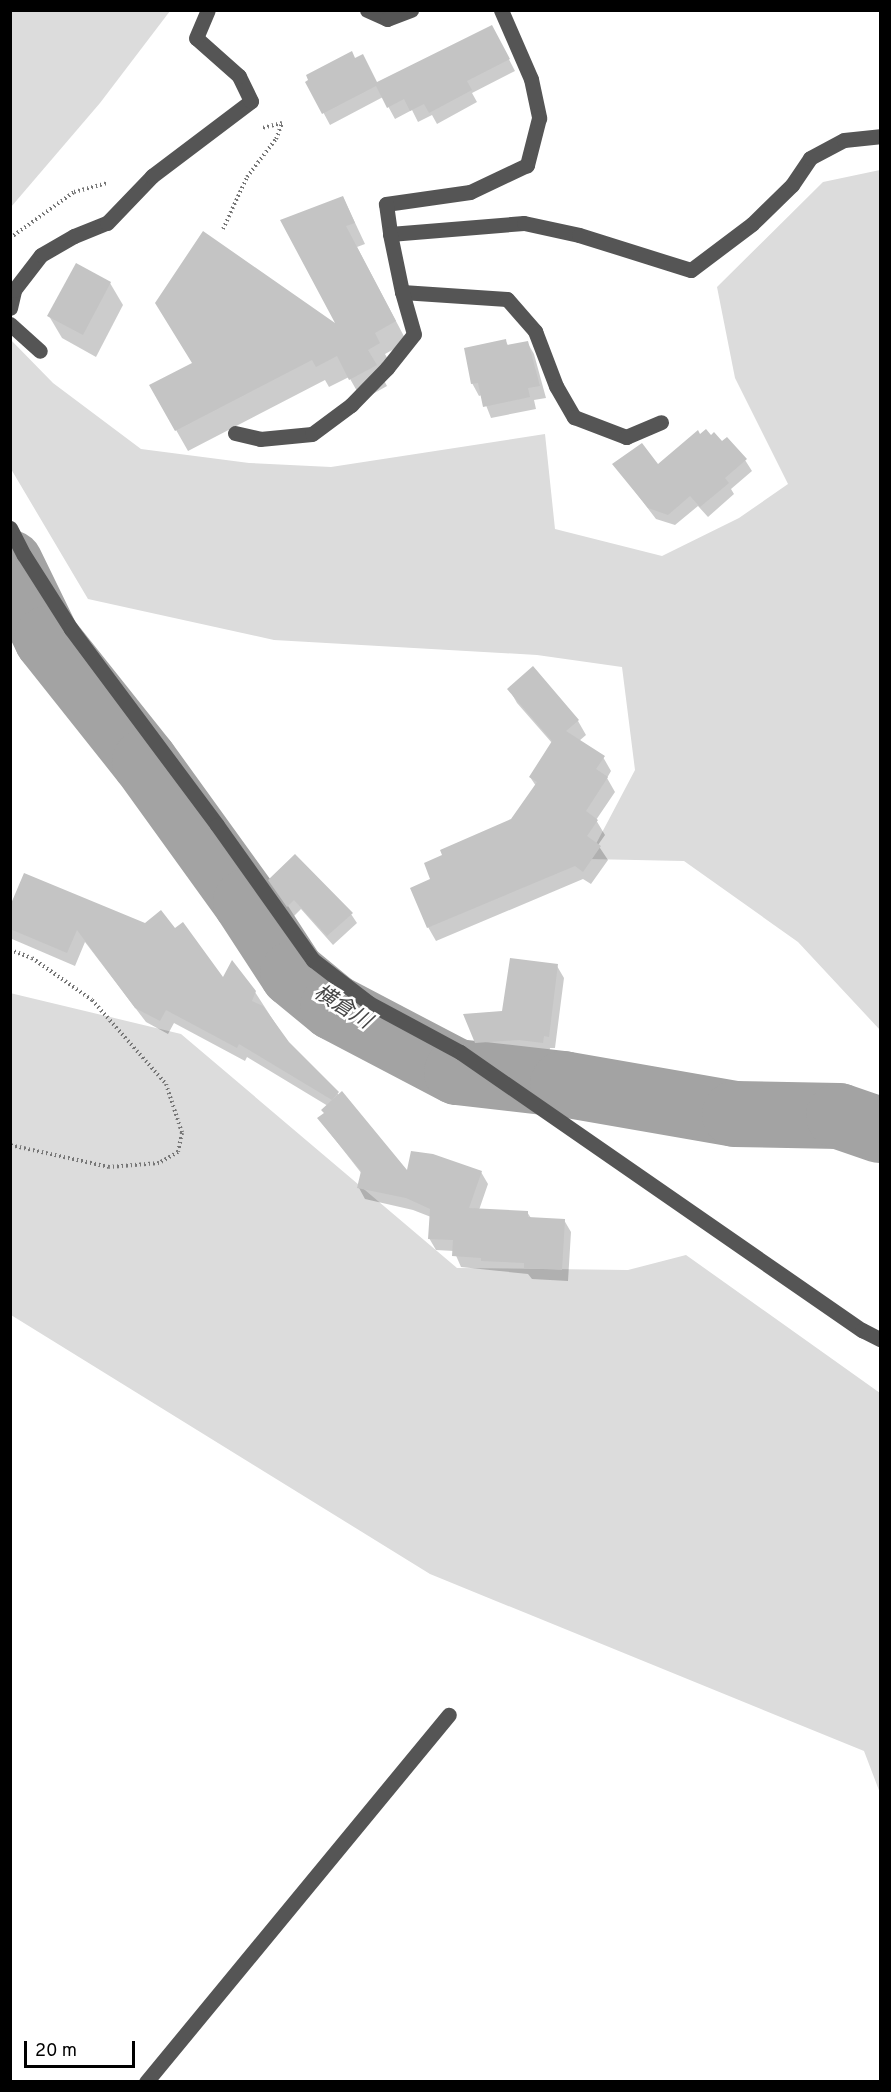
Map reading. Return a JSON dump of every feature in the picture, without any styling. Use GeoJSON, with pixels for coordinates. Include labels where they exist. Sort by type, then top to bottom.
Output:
{"type":"FeatureCollection","features":[{"type":"Feature","properties":{"kind":"street"},"geometry":{"type":"LineString","coordinates":[[10,308],[14,290],[41,255],[74,236],[107,224],[152,176],[251,101],[239,76],[196,38],[208,10]]}},
{"type":"Feature","properties":{"kind":"street"},"geometry":{"type":"LineString","coordinates":[[367,10],[387,19],[411,10]]}},
{"type":"Feature","properties":{"kind":"street"},"geometry":{"type":"LineString","coordinates":[[235,433],[260,439],[312,434],[351,405],[387,368],[414,334],[402,292],[390,234],[387,204],[470,192],[527,165],[539,118],[531,80],[501,10]]}},
{"type":"Feature","properties":{"kind":"street"},"geometry":{"type":"LineString","coordinates":[[390,234],[524,223],[579,235],[692,270],[752,224],[792,185],[810,158],[844,140],[880,136]]}},
{"type":"Feature","properties":{"kind":"street"},"geometry":{"type":"LineString","coordinates":[[402,292],[507,299],[535,332],[556,386],[574,417],[626,437],[661,422]]}},
{"type":"Feature","properties":{"kind":"street"},"geometry":{"type":"LineString","coordinates":[[10,324],[40,351]]}},
{"type":"Feature","properties":{"kind":"street"},"geometry":{"type":"LineString","coordinates":[[10,528],[24,555],[71,629],[217,825],[313,960],[369,1003],[460,1052],[852,1323],[880,1340]]}},
{"type":"Feature","properties":{"kind":"street"},"geometry":{"type":"LineString","coordinates":[[146,2082],[449,1715]]}},
{"type":"Feature","properties":{"kind":"path"},"geometry":{"type":"LineString","coordinates":[[223,229],[247,177],[276,138],[282,123],[256,130]]}},
{"type":"Feature","properties":{"kind":"path"},"geometry":{"type":"LineString","coordinates":[[10,238],[74,192],[118,180]]}},
{"type":"Feature","properties":{"kind":"path"},"geometry":{"type":"LineString","coordinates":[[10,950],[32,958],[92,1000],[166,1084],[182,1132],[178,1152],[159,1163],[109,1167],[10,1145]]}},
{"type":"Feature","properties":{"kind":"shaded area"},"geometry":{"type":"Polygon","coordinates":[[[11,10],[170,11],[100,103],[11,207],[11,10]]]}},
{"type":"Feature","properties":{"kind":"shaded area"},"geometry":{"type":"Polygon","coordinates":[[[880,170],[880,1030],[798,942],[684,861],[588,859],[635,770],[622,667],[537,655],[274,640],[88,599],[11,469],[10,339],[53,383],[141,449],[249,463],[331,467],[545,434],[555,529],[662,556],[739,518],[788,484],[735,378],[717,287],[823,182],[880,170]]]}},
{"type":"Feature","properties":{"kind":"shaded area"},"geometry":{"type":"Polygon","coordinates":[[[10,993],[181,1034],[457,1268],[628,1270],[686,1255],[880,1393],[880,1793],[864,1751],[430,1574],[11,1315],[10,993]]]}},
{"type":"Feature","properties":{"kind":"building"},"geometry":{"type":"Polygon","coordinates":[[[492,25],[510,59],[467,81],[472,90],[429,113],[424,104],[410,111],[404,99],[387,108],[376,86],[322,114],[305,82],[308,80],[306,75],[352,51],[355,58],[363,54],[377,82],[492,25]]]}},
{"type":"Feature","properties":{"kind":"building"},"geometry":{"type":"Polygon","coordinates":[[[343,196],[355,223],[346,226],[396,321],[375,333],[380,343],[368,350],[377,365],[349,380],[337,356],[316,367],[312,360],[175,431],[149,385],[192,363],[155,303],[203,231],[335,323],[280,220],[343,196]]]}},
{"type":"Feature","properties":{"kind":"building"},"geometry":{"type":"Polygon","coordinates":[[[76,263],[111,282],[83,335],[47,316],[76,263]]]}},
{"type":"Feature","properties":{"kind":"building"},"geometry":{"type":"Polygon","coordinates":[[[506,339],[507,345],[528,341],[540,386],[528,388],[530,397],[483,407],[478,383],[471,384],[464,348],[506,339]]]}},
{"type":"Feature","properties":{"kind":"building"},"geometry":{"type":"Polygon","coordinates":[[[706,429],[711,435],[714,432],[722,441],[727,437],[747,459],[725,478],[729,483],[700,507],[690,496],[668,515],[648,508],[612,464],[642,443],[658,464],[698,430],[700,434],[706,429]]]}},
{"type":"Feature","properties":{"kind":"building"},"geometry":{"type":"Polygon","coordinates":[[[533,666],[579,720],[566,731],[605,756],[596,769],[608,777],[586,811],[598,820],[587,836],[601,846],[583,872],[575,866],[427,928],[410,888],[430,879],[424,863],[442,855],[440,850],[511,819],[537,782],[529,777],[552,741],[507,689],[533,666]]]}},
{"type":"Feature","properties":{"kind":"building"},"geometry":{"type":"Polygon","coordinates":[[[295,854],[353,913],[327,936],[294,900],[287,907],[268,880],[295,854]]]}},
{"type":"Feature","properties":{"kind":"building"},"geometry":{"type":"Polygon","coordinates":[[[24,873],[145,923],[161,910],[175,928],[183,922],[223,977],[232,960],[256,991],[252,1001],[263,1006],[289,1042],[339,1092],[332,1100],[239,1044],[237,1048],[166,1010],[160,1021],[135,1008],[77,930],[67,953],[10,929],[10,906],[24,873]]]}},
{"type":"Feature","properties":{"kind":"building"},"geometry":{"type":"Polygon","coordinates":[[[510,958],[558,964],[549,1037],[544,1036],[543,1043],[519,1040],[475,1043],[463,1014],[502,1011],[510,958]]]}},
{"type":"Feature","properties":{"kind":"building"},"geometry":{"type":"Polygon","coordinates":[[[342,1091],[407,1170],[411,1151],[433,1154],[482,1171],[469,1208],[528,1211],[528,1217],[565,1219],[562,1270],[524,1268],[524,1263],[481,1261],[481,1258],[452,1256],[453,1240],[428,1239],[430,1209],[406,1198],[357,1188],[361,1171],[317,1118],[324,1113],[321,1110],[342,1091]]]}},
{"type":"Feature","properties":{"kind":"waterway","name":"横倉川"},"geometry":{"type":"LineString","coordinates":[[10,563],[47,639],[145,762],[246,902],[293,974],[333,1007],[457,1072],[563,1084],[735,1114],[839,1116],[880,1130]]}}]}
